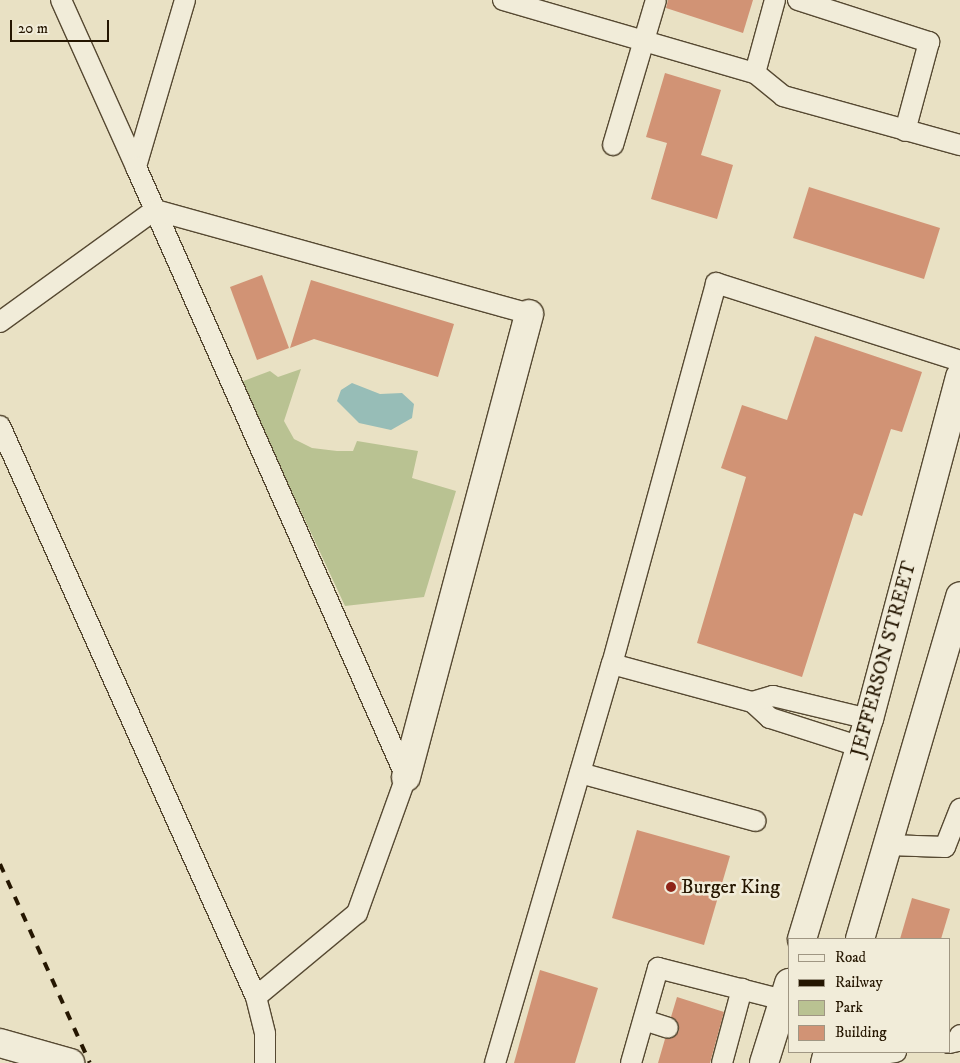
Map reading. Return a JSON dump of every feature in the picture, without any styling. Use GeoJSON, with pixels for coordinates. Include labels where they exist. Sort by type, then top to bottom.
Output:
{"type":"FeatureCollection","features":[{"type":"Feature","properties":{"kind":"main road"},"geometry":{"type":"LineString","coordinates":[[406,778],[529,314]]}},
{"type":"Feature","properties":{"kind":"main road","name":"JEFFERSON STREET"},"geometry":{"type":"LineString","coordinates":[[802,938],[870,719],[960,377]]}},
{"type":"Feature","properties":{"kind":"main road"},"geometry":{"type":"LineString","coordinates":[[860,938],[888,845],[953,645],[960,596]]}},
{"type":"Feature","properties":{"kind":"main road"},"geometry":{"type":"LineString","coordinates":[[764,1063],[786,991]]}},
{"type":"Feature","properties":{"kind":"main road"},"geometry":{"type":"LineString","coordinates":[[0,1043],[70,1063]]}},
{"type":"Feature","properties":{"kind":"lane"},"geometry":{"type":"LineString","coordinates":[[61,0],[406,778],[357,913],[256,997]]}},
{"type":"Feature","properties":{"kind":"lane"},"geometry":{"type":"LineString","coordinates":[[136,167],[185,0]]}},
{"type":"Feature","properties":{"kind":"lane"},"geometry":{"type":"LineString","coordinates":[[503,0],[755,73],[783,96],[960,145]]}},
{"type":"Feature","properties":{"kind":"lane"},"geometry":{"type":"LineString","coordinates":[[613,144],[656,0]]}},
{"type":"Feature","properties":{"kind":"lane"},"geometry":{"type":"LineString","coordinates":[[755,73],[775,0]]}},
{"type":"Feature","properties":{"kind":"lane"},"geometry":{"type":"LineString","coordinates":[[798,0],[929,42],[905,131]]}},
{"type":"Feature","properties":{"kind":"lane"},"geometry":{"type":"LineString","coordinates":[[155,210],[529,314]]}},
{"type":"Feature","properties":{"kind":"lane"},"geometry":{"type":"LineString","coordinates":[[0,322],[155,210]]}},
{"type":"Feature","properties":{"kind":"lane"},"geometry":{"type":"LineString","coordinates":[[495,1063],[612,664],[716,284],[960,362]]}},
{"type":"Feature","properties":{"kind":"lane"},"geometry":{"type":"LineString","coordinates":[[0,426],[256,997],[265,1034],[265,1063]]}},
{"type":"Feature","properties":{"kind":"lane"},"geometry":{"type":"LineString","coordinates":[[612,664],[752,702],[770,718],[861,746]]}},
{"type":"Feature","properties":{"kind":"lane"},"geometry":{"type":"LineString","coordinates":[[752,702],[773,696],[870,719]]}},
{"type":"Feature","properties":{"kind":"lane"},"geometry":{"type":"LineString","coordinates":[[580,773],[756,821]]}},
{"type":"Feature","properties":{"kind":"lane"},"geometry":{"type":"LineString","coordinates":[[888,845],[945,846],[960,809]]}},
{"type":"Feature","properties":{"kind":"lane"},"geometry":{"type":"LineString","coordinates":[[631,1063],[658,968],[742,989],[786,991]]}},
{"type":"Feature","properties":{"kind":"lane"},"geometry":{"type":"LineString","coordinates":[[723,1051],[742,989]]}},
{"type":"Feature","properties":{"kind":"lane"},"geometry":{"type":"LineString","coordinates":[[644,1020],[668,1028]]}},
{"type":"Feature","properties":{"kind":"lane"},"geometry":{"type":"LineString","coordinates":[[950,1043],[958,1041],[960,1035]]}},
{"type":"Feature","properties":{"kind":"lane"},"geometry":{"type":"LineString","coordinates":[[830,1063],[890,1053]]}},
{"type":"Feature","properties":{"kind":"green space"},"geometry":{"type":"Polygon","coordinates":[[[301,369],[284,421],[294,439],[312,448],[337,451],[353,451],[357,441],[418,451],[412,478],[456,491],[424,597],[345,606],[241,382],[270,371],[278,377],[301,369]]]}},
{"type":"Feature","properties":{"kind":"water"},"geometry":{"type":"Polygon","coordinates":[[[352,383],[380,394],[402,393],[414,404],[412,418],[391,430],[359,423],[337,401],[341,390],[352,383]]]}},
{"type":"Feature","properties":{"kind":"building"},"geometry":{"type":"Polygon","coordinates":[[[668,0],[753,0],[743,33],[666,8],[668,0]]]}},
{"type":"Feature","properties":{"kind":"building"},"geometry":{"type":"Polygon","coordinates":[[[665,73],[721,90],[701,155],[733,165],[717,219],[651,199],[667,143],[646,137],[665,73]]]}},
{"type":"Feature","properties":{"kind":"building"},"geometry":{"type":"Polygon","coordinates":[[[809,187],[940,228],[924,279],[793,238],[809,187]]]}},
{"type":"Feature","properties":{"kind":"building"},"geometry":{"type":"Polygon","coordinates":[[[262,275],[289,348],[257,360],[230,287],[262,275]]]}},
{"type":"Feature","properties":{"kind":"building"},"geometry":{"type":"Polygon","coordinates":[[[311,280],[454,324],[438,377],[314,339],[290,348],[311,280]]]}},
{"type":"Feature","properties":{"kind":"building"},"geometry":{"type":"Polygon","coordinates":[[[815,336],[922,372],[902,432],[891,429],[862,516],[854,513],[802,677],[697,643],[746,477],[721,468],[742,405],[787,420],[815,336]]]}},
{"type":"Feature","properties":{"kind":"building","name":"Burger King"},"geometry":{"type":"Polygon","coordinates":[[[637,830],[730,856],[704,945],[612,918],[637,830]]]}},
{"type":"Feature","properties":{"kind":"building"},"geometry":{"type":"Polygon","coordinates":[[[912,898],[950,909],[941,938],[900,938],[912,898]]]}},
{"type":"Feature","properties":{"kind":"building"},"geometry":{"type":"Polygon","coordinates":[[[540,970],[598,988],[575,1063],[514,1063],[540,970]]]}},
{"type":"Feature","properties":{"kind":"building"},"geometry":{"type":"Polygon","coordinates":[[[677,997],[724,1012],[710,1063],[658,1063],[665,1039],[679,1031],[671,1017],[677,997]]]}},
{"type":"Feature","properties":{"kind":"railway"},"geometry":{"type":"LineString","coordinates":[[0,864],[90,1063]]}},
{"type":"Feature","properties":{"kind":"place","name":"Burger King"},"geometry":{"type":"Point","coordinates":[671,887]}}]}
